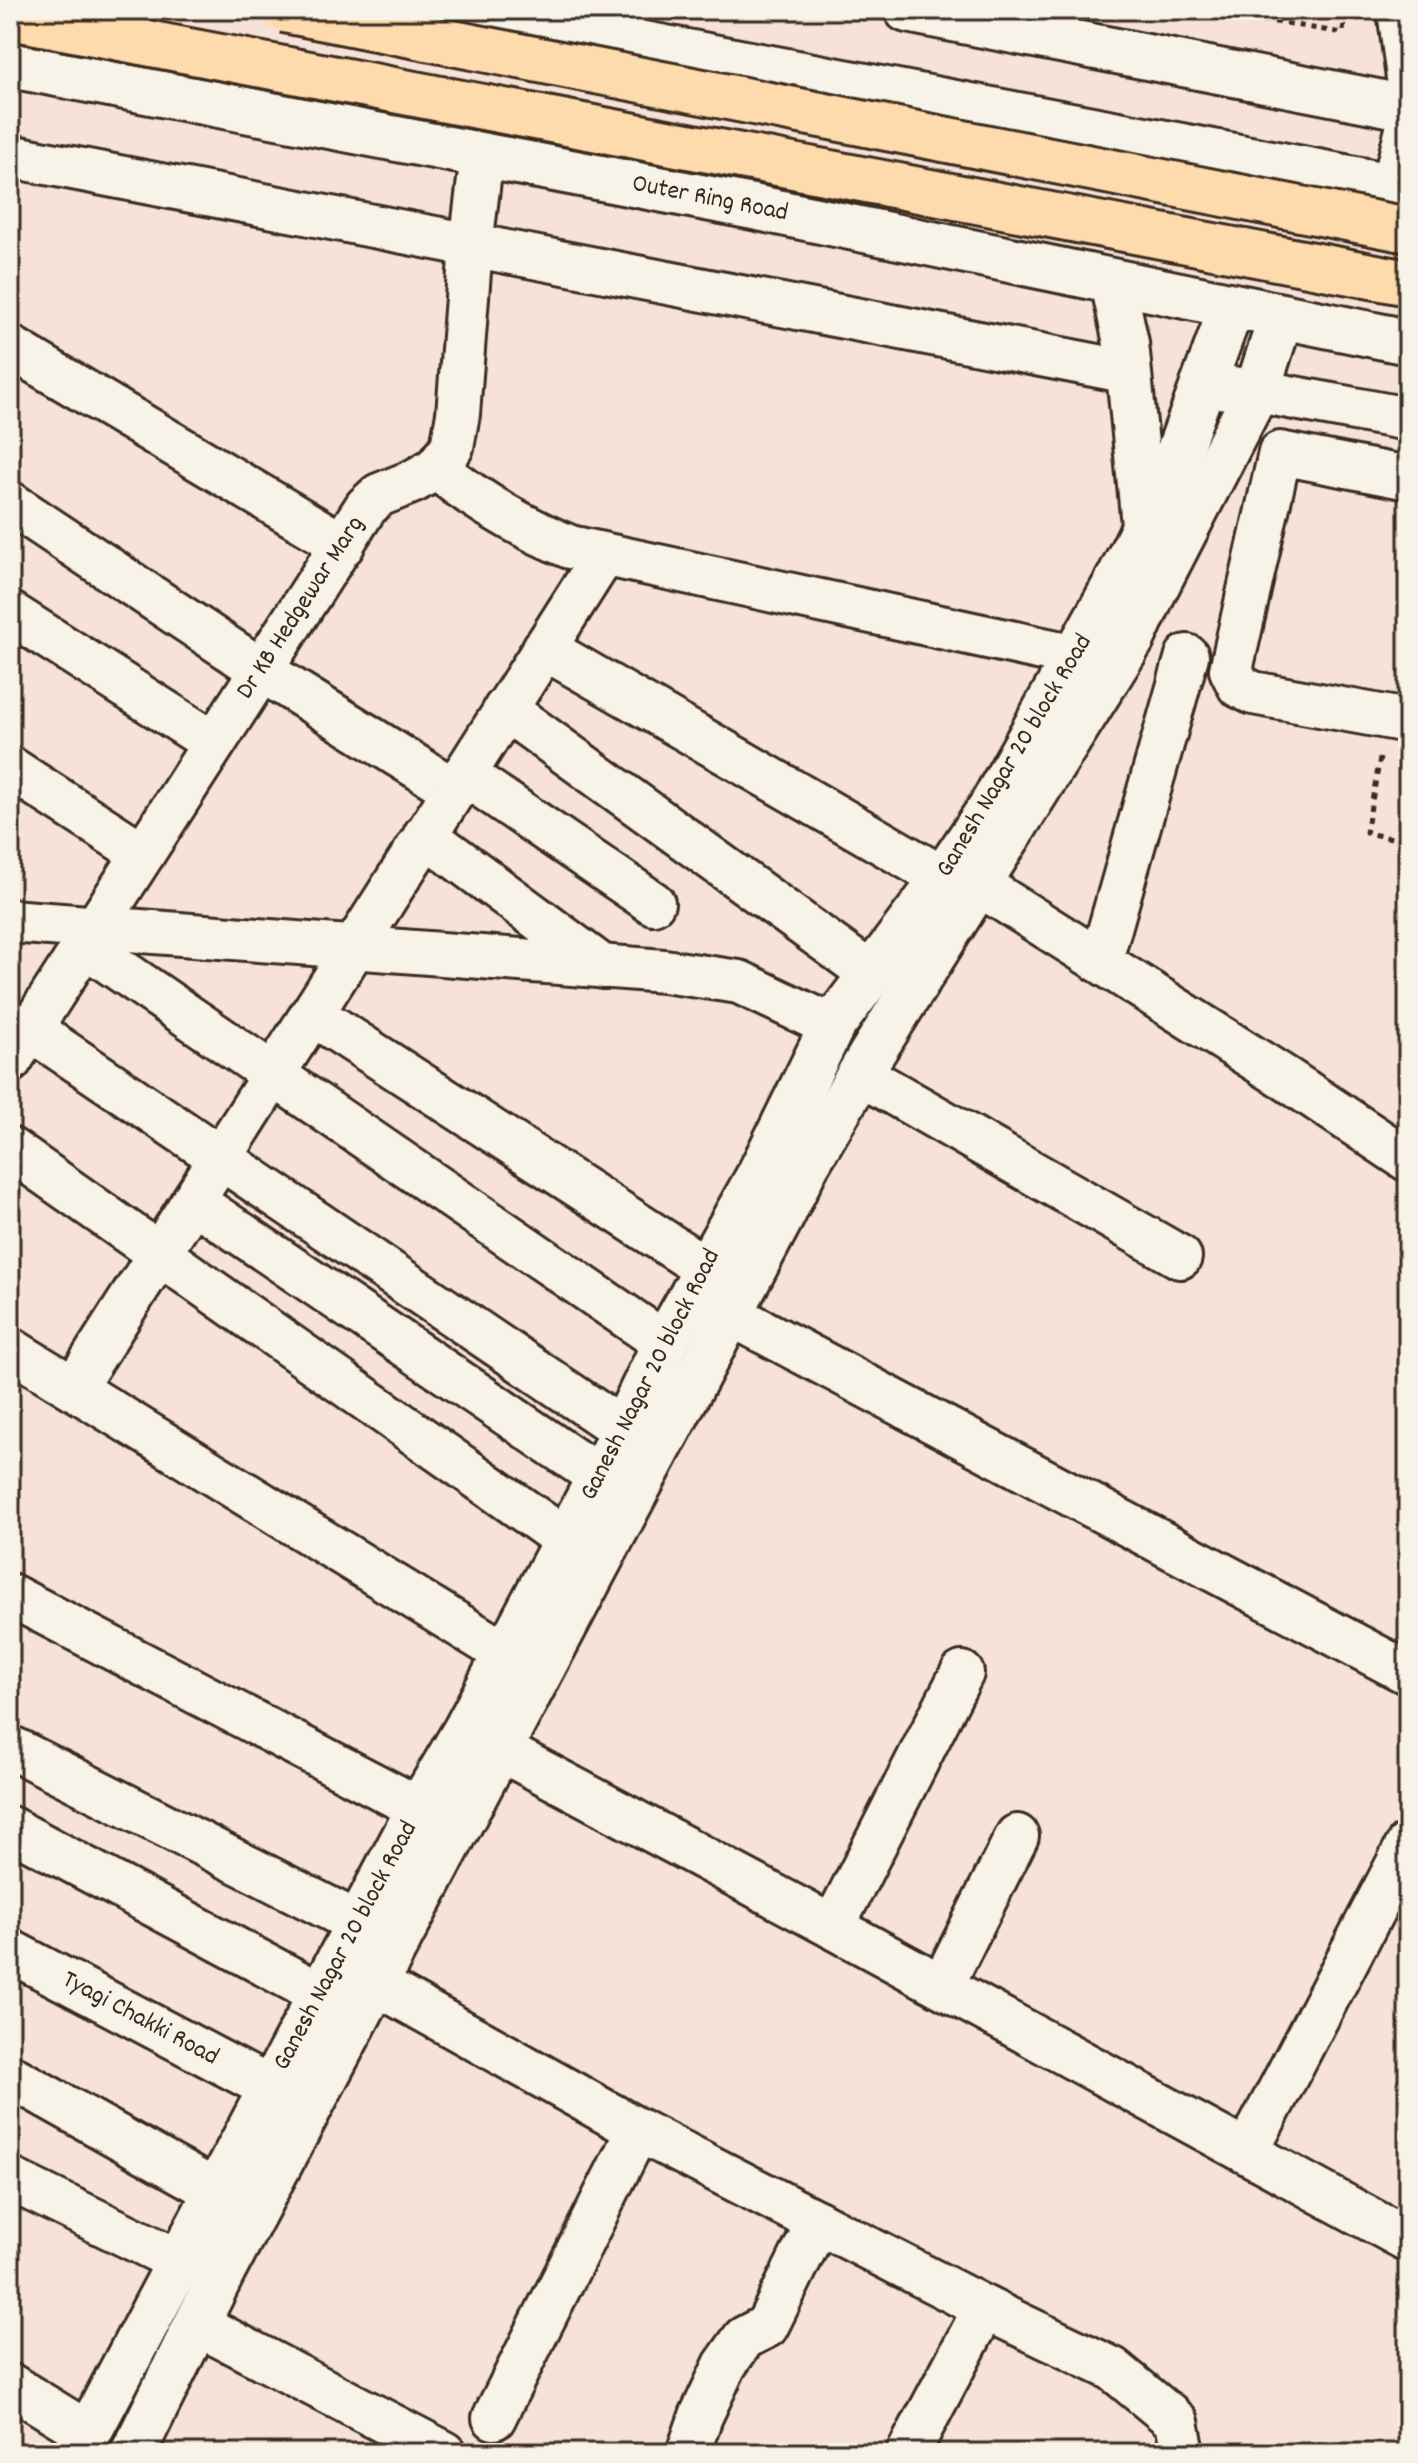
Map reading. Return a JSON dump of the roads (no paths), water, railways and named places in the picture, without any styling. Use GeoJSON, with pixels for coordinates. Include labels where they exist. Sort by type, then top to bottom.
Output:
{"type":"FeatureCollection","features":[{"type":"Feature","properties":{"kind":"main road"},"geometry":{"type":"LineString","coordinates":[[284,10],[1408,230]]}},
{"type":"Feature","properties":{"kind":"main road","name":"Outer Ring Road"},"geometry":{"type":"LineString","coordinates":[[10,17],[1408,283]]}},
{"type":"Feature","properties":{"kind":"street"},"geometry":{"type":"LineString","coordinates":[[465,10],[1401,187],[1408,126]]}},
{"type":"Feature","properties":{"kind":"street"},"geometry":{"type":"LineString","coordinates":[[907,10],[1408,108]]}},
{"type":"Feature","properties":{"kind":"street"},"geometry":{"type":"LineString","coordinates":[[1399,10],[1408,78]]}},
{"type":"Feature","properties":{"kind":"street","name":"Outer Ring Road"},"geometry":{"type":"LineString","coordinates":[[10,65],[753,207],[1408,342]]}},
{"type":"Feature","properties":{"kind":"street"},"geometry":{"type":"LineString","coordinates":[[949,248],[975,108]]}},
{"type":"Feature","properties":{"kind":"street"},"geometry":{"type":"LineString","coordinates":[[482,155],[471,246],[458,414],[452,447],[436,468],[474,499],[538,534],[570,547],[1075,656]]}},
{"type":"Feature","properties":{"kind":"street"},"geometry":{"type":"LineString","coordinates":[[10,156],[1129,372]]}},
{"type":"Feature","properties":{"kind":"street"},"geometry":{"type":"LineString","coordinates":[[1113,282],[1126,343],[1144,526]]}},
{"type":"Feature","properties":{"kind":"street","name":"Ganesh Nagar 20 block Road"},"geometry":{"type":"LineString","coordinates":[[83,2443],[358,1923],[438,1818],[499,1749],[807,1164],[860,1074],[961,881],[991,807],[1119,578],[1170,475],[1232,306]]}},
{"type":"Feature","properties":{"kind":"street","name":"Ganesh Nagar 20 block Road"},"geometry":{"type":"LineString","coordinates":[[133,2453],[375,1983],[438,1818],[465,1731],[623,1430],[665,1343],[786,1124],[832,1026],[870,973],[961,881],[1132,639],[1257,391],[1281,317]]}},
{"type":"Feature","properties":{"kind":"street"},"geometry":{"type":"LineString","coordinates":[[10,347],[343,545]]}},
{"type":"Feature","properties":{"kind":"street"},"geometry":{"type":"LineString","coordinates":[[1202,385],[1257,391],[1408,419]]}},
{"type":"Feature","properties":{"kind":"street"},"geometry":{"type":"LineString","coordinates":[[1408,478],[1280,453],[1231,670],[1239,686],[1253,693],[1408,721]]}},
{"type":"Feature","properties":{"kind":"street","name":"Dr KB Hedgewar Marg"},"geometry":{"type":"LineString","coordinates":[[20,1045],[366,507],[379,495],[436,468]]}},
{"type":"Feature","properties":{"kind":"street"},"geometry":{"type":"LineString","coordinates":[[10,503],[261,670],[459,782],[653,903]]}},
{"type":"Feature","properties":{"kind":"street"},"geometry":{"type":"LineString","coordinates":[[74,1388],[604,555]]}},
{"type":"Feature","properties":{"kind":"street"},"geometry":{"type":"LineString","coordinates":[[10,613],[214,743]]}},
{"type":"Feature","properties":{"kind":"street"},"geometry":{"type":"LineString","coordinates":[[1132,639],[1231,670]]}},
{"type":"Feature","properties":{"kind":"street"},"geometry":{"type":"LineString","coordinates":[[544,648],[1101,960],[1408,1160]]}},
{"type":"Feature","properties":{"kind":"street"},"geometry":{"type":"LineString","coordinates":[[1101,960],[1187,656]]}},
{"type":"Feature","properties":{"kind":"street"},"geometry":{"type":"LineString","coordinates":[[505,709],[870,973]]}},
{"type":"Feature","properties":{"kind":"street"},"geometry":{"type":"LineString","coordinates":[[10,768],[143,854]]}},
{"type":"Feature","properties":{"kind":"street"},"geometry":{"type":"LineString","coordinates":[[425,835],[603,967]]}},
{"type":"Feature","properties":{"kind":"street"},"geometry":{"type":"LineString","coordinates":[[10,921],[90,937],[353,949],[664,971],[739,982],[832,1026]]}},
{"type":"Feature","properties":{"kind":"street"},"geometry":{"type":"LineString","coordinates":[[90,937],[273,1075],[665,1343]]}},
{"type":"Feature","properties":{"kind":"street"},"geometry":{"type":"LineString","coordinates":[[312,1014],[700,1279],[730,1314],[1408,1673]]}},
{"type":"Feature","properties":{"kind":"street"},"geometry":{"type":"LineString","coordinates":[[20,1045],[220,1158],[623,1430]]}},
{"type":"Feature","properties":{"kind":"street"},"geometry":{"type":"LineString","coordinates":[[860,1074],[1180,1257]]}},
{"type":"Feature","properties":{"kind":"street"},"geometry":{"type":"LineString","coordinates":[[10,1149],[566,1540]]}},
{"type":"Feature","properties":{"kind":"street"},"geometry":{"type":"LineString","coordinates":[[193,1201],[598,1476]]}},
{"type":"Feature","properties":{"kind":"street"},"geometry":{"type":"LineString","coordinates":[[10,1349],[506,1654]]}},
{"type":"Feature","properties":{"kind":"street"},"geometry":{"type":"LineString","coordinates":[[10,1595],[438,1818]]}},
{"type":"Feature","properties":{"kind":"street"},"geometry":{"type":"LineString","coordinates":[[833,1927],[962,1673]]}},
{"type":"Feature","properties":{"kind":"street"},"geometry":{"type":"LineString","coordinates":[[10,1747],[358,1923]]}},
{"type":"Feature","properties":{"kind":"street"},"geometry":{"type":"LineString","coordinates":[[499,1749],[1408,2240]]}},
{"type":"Feature","properties":{"kind":"street"},"geometry":{"type":"LineString","coordinates":[[10,1828],[320,1994]]}},
{"type":"Feature","properties":{"kind":"street"},"geometry":{"type":"LineString","coordinates":[[942,1986],[1017,1836]]}},
{"type":"Feature","properties":{"kind":"street"},"geometry":{"type":"LineString","coordinates":[[1247,2152],[1408,1844]]}},
{"type":"Feature","properties":{"kind":"street","name":"Tyagi Chakki Road"},"geometry":{"type":"LineString","coordinates":[[10,1951],[270,2088]]}},
{"type":"Feature","properties":{"kind":"street"},"geometry":{"type":"LineString","coordinates":[[375,1983],[638,2130],[985,2308],[1113,2369],[1177,2422],[1183,2453]]}},
{"type":"Feature","properties":{"kind":"street"},"geometry":{"type":"LineString","coordinates":[[10,2076],[215,2191]]}},
{"type":"Feature","properties":{"kind":"street"},"geometry":{"type":"LineString","coordinates":[[494,2418],[638,2130]]}},
{"type":"Feature","properties":{"kind":"street"},"geometry":{"type":"LineString","coordinates":[[10,2179],[219,2281]]}},
{"type":"Feature","properties":{"kind":"street"},"geometry":{"type":"LineString","coordinates":[[688,2453],[725,2365],[744,2338],[767,2326],[818,2222]]}},
{"type":"Feature","properties":{"kind":"street"},"geometry":{"type":"LineString","coordinates":[[908,2453],[985,2308]]}},
{"type":"Feature","properties":{"kind":"street"},"geometry":{"type":"LineString","coordinates":[[197,2324],[445,2453]]}},
{"type":"Feature","properties":{"kind":"street"},"geometry":{"type":"LineString","coordinates":[[10,2385],[83,2443]]}}]}
